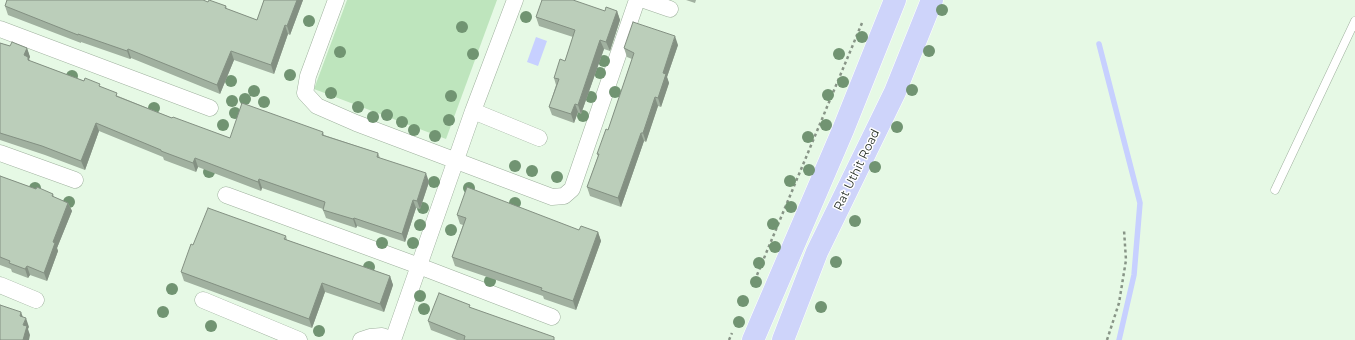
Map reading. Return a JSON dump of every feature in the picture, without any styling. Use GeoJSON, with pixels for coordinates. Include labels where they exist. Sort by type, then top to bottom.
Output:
{"type":"FeatureCollection","features":[{"type":"Feature","properties":{"kind":"main road"},"geometry":{"type":"LineString","coordinates":[[753,340],[843,130],[895,0]]}},
{"type":"Feature","properties":{"kind":"main road","name":"Rat Uthit Road"},"geometry":{"type":"LineString","coordinates":[[783,340],[817,252],[895,92],[932,0]]}},
{"type":"Feature","properties":{"kind":"street"},"geometry":{"type":"LineString","coordinates":[[336,0],[308,76],[305,93],[317,106],[356,123],[552,197],[564,196],[572,189],[637,0]]}},
{"type":"Feature","properties":{"kind":"street"},"geometry":{"type":"LineString","coordinates":[[362,340],[370,337],[382,336],[393,340],[473,111],[515,0]]}},
{"type":"Feature","properties":{"kind":"street"},"geometry":{"type":"LineString","coordinates":[[644,0],[670,9]]}},
{"type":"Feature","properties":{"kind":"street"},"geometry":{"type":"LineString","coordinates":[[0,29],[210,108]]}},
{"type":"Feature","properties":{"kind":"street"},"geometry":{"type":"LineString","coordinates":[[473,111],[539,138]]}},
{"type":"Feature","properties":{"kind":"street"},"geometry":{"type":"LineString","coordinates":[[0,153],[75,180]]}},
{"type":"Feature","properties":{"kind":"street"},"geometry":{"type":"LineString","coordinates":[[226,195],[552,317]]}},
{"type":"Feature","properties":{"kind":"street"},"geometry":{"type":"LineString","coordinates":[[0,285],[36,300]]}},
{"type":"Feature","properties":{"kind":"street"},"geometry":{"type":"LineString","coordinates":[[204,300],[299,340]]}},
{"type":"Feature","properties":{"kind":"lane"},"geometry":{"type":"LineString","coordinates":[[1275,190],[1355,21]]}},
{"type":"Feature","properties":{"kind":"path"},"geometry":{"type":"LineString","coordinates":[[757,275],[862,22]]}},
{"type":"Feature","properties":{"kind":"path"},"geometry":{"type":"LineString","coordinates":[[1107,340],[1119,303],[1126,260],[1124,230]]}},
{"type":"Feature","properties":{"kind":"path"},"geometry":{"type":"LineString","coordinates":[[729,340],[732,333]]}},
{"type":"Feature","properties":{"kind":"green space"},"geometry":{"type":"Polygon","coordinates":[[[347,0],[497,0],[446,139],[314,89],[347,0]]]}},
{"type":"Feature","properties":{"kind":"water"},"geometry":{"type":"Polygon","coordinates":[[[536,37],[547,41],[538,66],[527,62],[536,37]]]}},
{"type":"Feature","properties":{"kind":"building"},"geometry":{"type":"Polygon","coordinates":[[[7,0],[203,0],[208,2],[209,0],[226,6],[225,8],[257,20],[264,0],[297,0],[287,26],[285,25],[271,65],[231,51],[217,85],[128,49],[127,51],[78,35],[5,6],[7,0]]]}},
{"type":"Feature","properties":{"kind":"building"},"geometry":{"type":"Polygon","coordinates":[[[542,0],[573,0],[605,11],[606,7],[617,11],[606,42],[600,40],[578,105],[575,104],[571,114],[549,107],[559,79],[554,78],[560,59],[565,61],[575,30],[536,17],[542,0]]]}},
{"type":"Feature","properties":{"kind":"building"},"geometry":{"type":"Polygon","coordinates":[[[633,22],[675,36],[663,73],[666,74],[658,98],[655,97],[618,198],[587,187],[599,154],[597,154],[606,129],[608,130],[634,53],[624,48],[633,22]]]}},
{"type":"Feature","properties":{"kind":"building"},"geometry":{"type":"Polygon","coordinates":[[[12,42],[27,48],[24,55],[28,57],[28,60],[84,81],[85,78],[100,84],[99,86],[117,93],[116,96],[172,118],[173,117],[230,138],[242,103],[323,132],[322,135],[378,153],[377,157],[426,173],[417,201],[413,200],[402,234],[354,218],[353,219],[323,210],[325,202],[259,179],[258,182],[195,158],[193,163],[96,123],[81,161],[42,146],[0,133],[0,43],[10,46],[12,42]]]}},
{"type":"Feature","properties":{"kind":"building"},"geometry":{"type":"Polygon","coordinates":[[[0,176],[36,189],[37,187],[68,203],[53,242],[55,243],[44,273],[27,266],[25,269],[9,263],[10,261],[0,257],[0,176]]]}},
{"type":"Feature","properties":{"kind":"building"},"geometry":{"type":"Polygon","coordinates":[[[467,187],[579,230],[581,226],[598,232],[573,301],[541,290],[542,288],[452,257],[466,218],[457,215],[467,187]]]}},
{"type":"Feature","properties":{"kind":"building"},"geometry":{"type":"Polygon","coordinates":[[[208,208],[286,236],[284,239],[390,276],[380,304],[322,283],[309,319],[181,272],[191,244],[193,245],[208,208]]]}},
{"type":"Feature","properties":{"kind":"building"},"geometry":{"type":"Polygon","coordinates":[[[439,293],[470,305],[469,307],[554,337],[554,340],[464,340],[465,336],[428,321],[439,293]]]}},
{"type":"Feature","properties":{"kind":"building"},"geometry":{"type":"Polygon","coordinates":[[[0,305],[21,312],[20,316],[26,318],[23,325],[27,326],[23,340],[0,340],[0,305]]]}},
{"type":"Feature","properties":{"kind":"waterway"},"geometry":{"type":"LineString","coordinates":[[1099,44],[1140,203],[1134,275],[1119,340]]}}]}
